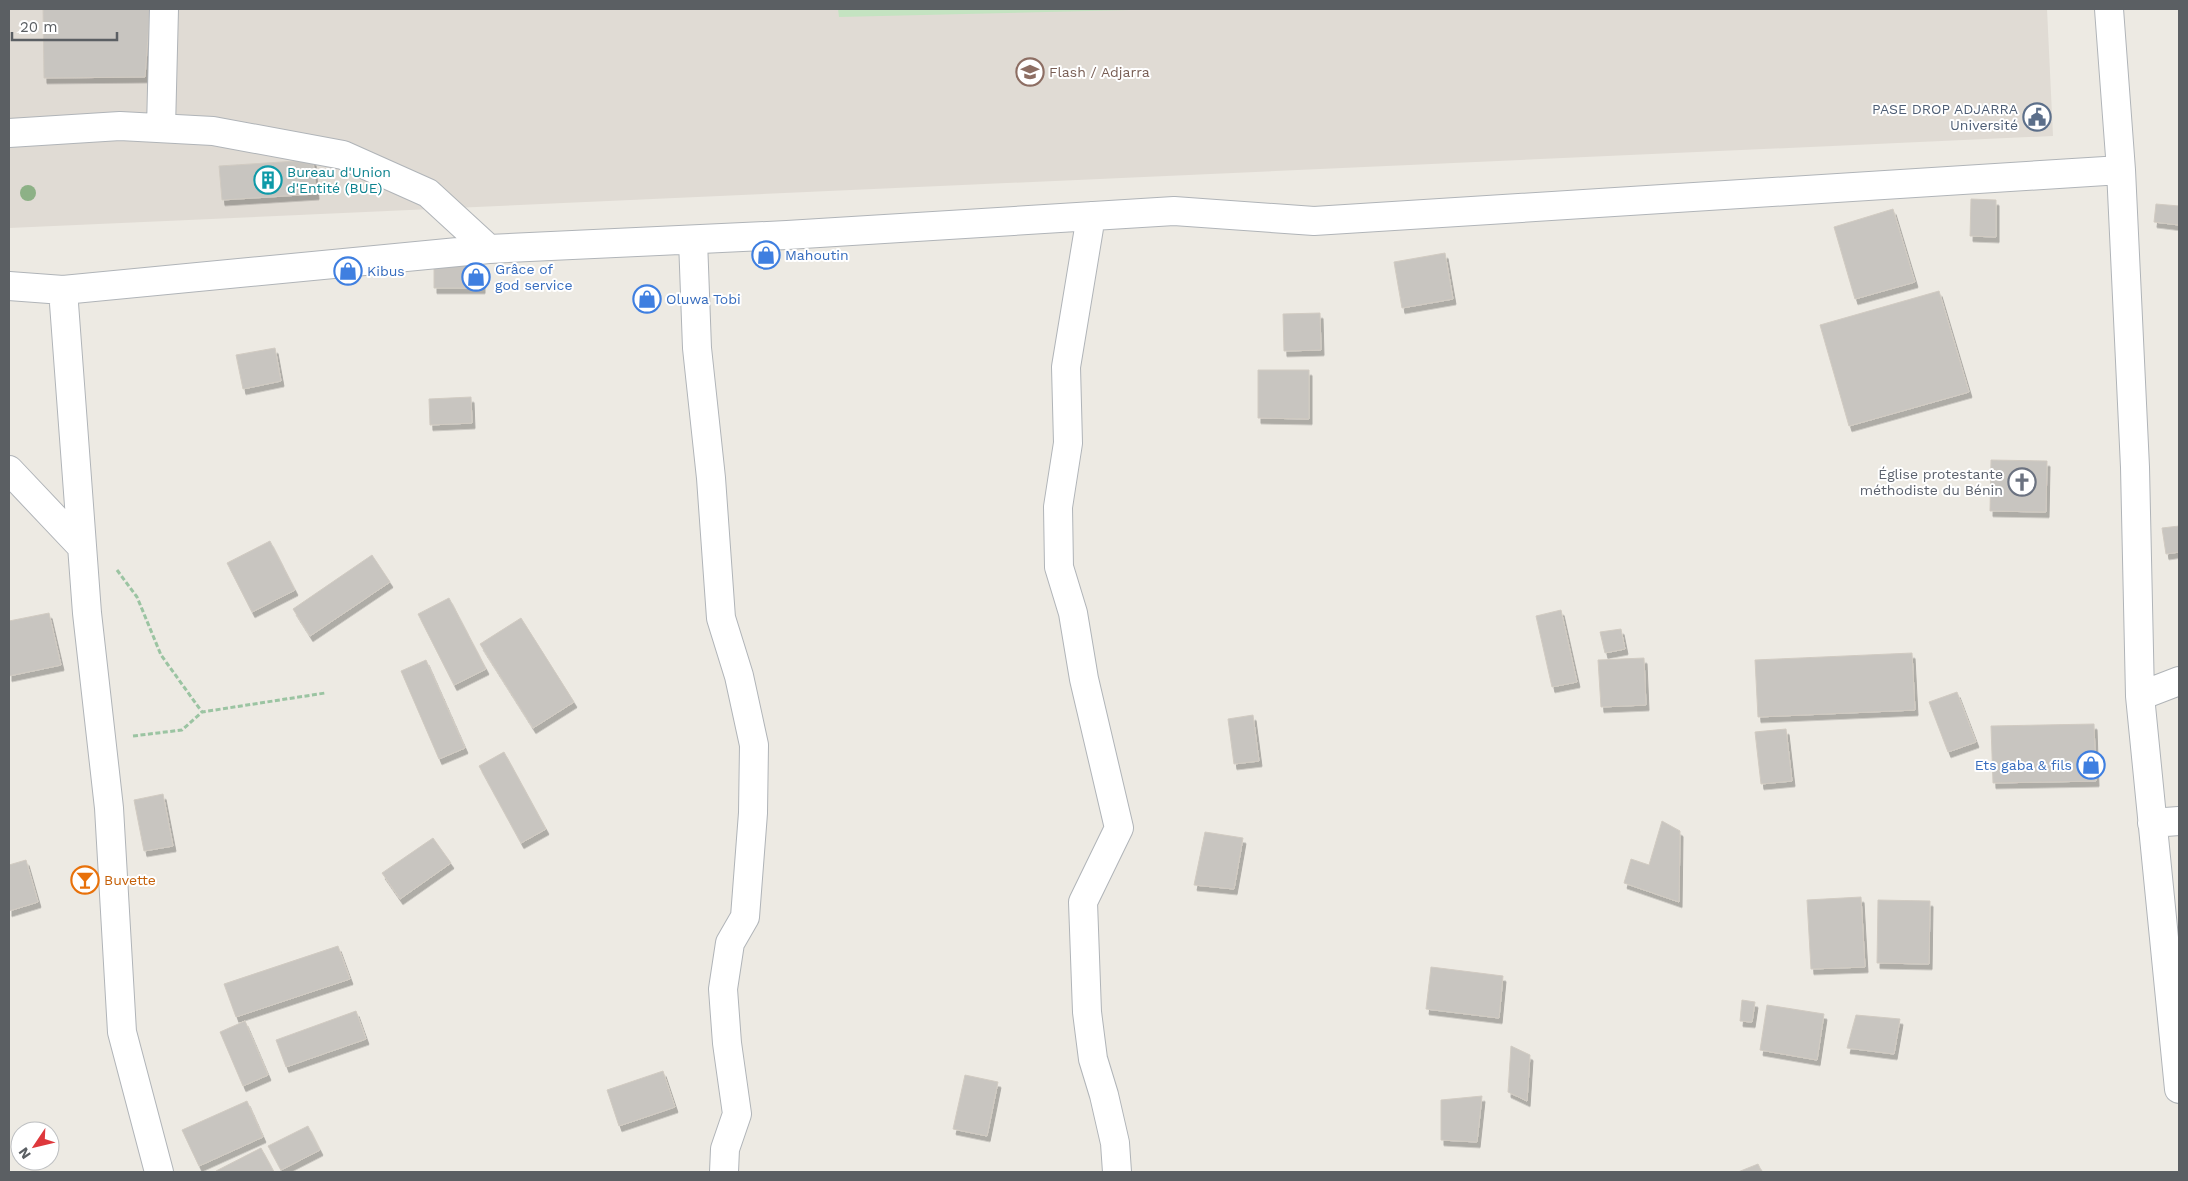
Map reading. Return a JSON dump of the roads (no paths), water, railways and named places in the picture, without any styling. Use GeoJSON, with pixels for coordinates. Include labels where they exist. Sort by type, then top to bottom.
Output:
{"type":"FeatureCollection","features":[{"type":"Feature","properties":{"kind":"street"},"geometry":{"type":"LineString","coordinates":[[161,128],[164,9]]}},
{"type":"Feature","properties":{"kind":"street"},"geometry":{"type":"LineString","coordinates":[[2109,9],[2120,170],[2135,467],[2140,696],[2179,1089]]}},
{"type":"Feature","properties":{"kind":"street"},"geometry":{"type":"LineString","coordinates":[[9,132],[120,126],[213,131],[343,155],[428,193],[489,250]]}},
{"type":"Feature","properties":{"kind":"street"},"geometry":{"type":"LineString","coordinates":[[9,286],[63,290],[489,250],[694,240],[1174,211],[1314,222],[2120,170]]}},
{"type":"Feature","properties":{"kind":"street"},"geometry":{"type":"LineString","coordinates":[[1091,216],[1066,367],[1068,443],[1058,507],[1059,567],[1074,613],[1084,680],[1119,828],[1083,902],[1087,1012],[1093,1059],[1104,1095],[1115,1143],[1117,1172]]}},
{"type":"Feature","properties":{"kind":"street"},"geometry":{"type":"LineString","coordinates":[[694,240],[697,348],[711,478],[721,618],[739,676],[754,745],[754,812],[745,916],[730,943],[723,989],[727,1043],[737,1114],[725,1149],[724,1172]]}},
{"type":"Feature","properties":{"kind":"street"},"geometry":{"type":"LineString","coordinates":[[63,290],[81,546],[109,808],[122,1032],[159,1172]]}},
{"type":"Feature","properties":{"kind":"street"},"geometry":{"type":"LineString","coordinates":[[9,470],[81,546]]}},
{"type":"Feature","properties":{"kind":"street"},"geometry":{"type":"LineString","coordinates":[[2140,696],[2179,681]]}},
{"type":"Feature","properties":{"kind":"street"},"geometry":{"type":"LineString","coordinates":[[2152,823],[2179,821]]}},
{"type":"Feature","properties":{"kind":"place","name":"Flash / Adjarra"},"geometry":{"type":"Point","coordinates":[1030,72]}},
{"type":"Feature","properties":{"kind":"place","name":"PASE DROP ADJARRA Université"},"geometry":{"type":"Point","coordinates":[2037,117]}},
{"type":"Feature","properties":{"kind":"place","name":"Bureau d'Union d'Entité (BUE)"},"geometry":{"type":"Point","coordinates":[268,180]}},
{"type":"Feature","properties":{"kind":"place","name":"Mahoutin"},"geometry":{"type":"Point","coordinates":[766,255]}},
{"type":"Feature","properties":{"kind":"place","name":"Kibus"},"geometry":{"type":"Point","coordinates":[348,271]}},
{"type":"Feature","properties":{"kind":"place","name":"Grâce of god service"},"geometry":{"type":"Point","coordinates":[476,277]}},
{"type":"Feature","properties":{"kind":"place","name":"Oluwa Tobi"},"geometry":{"type":"Point","coordinates":[647,299]}},
{"type":"Feature","properties":{"kind":"place","name":"Église protestante méthodiste du Bénin"},"geometry":{"type":"Point","coordinates":[2022,482]}},
{"type":"Feature","properties":{"kind":"place","name":"Ets gaba & fils"},"geometry":{"type":"Point","coordinates":[2091,765]}},
{"type":"Feature","properties":{"kind":"place","name":"Buvette"},"geometry":{"type":"Point","coordinates":[85,880]}}]}
